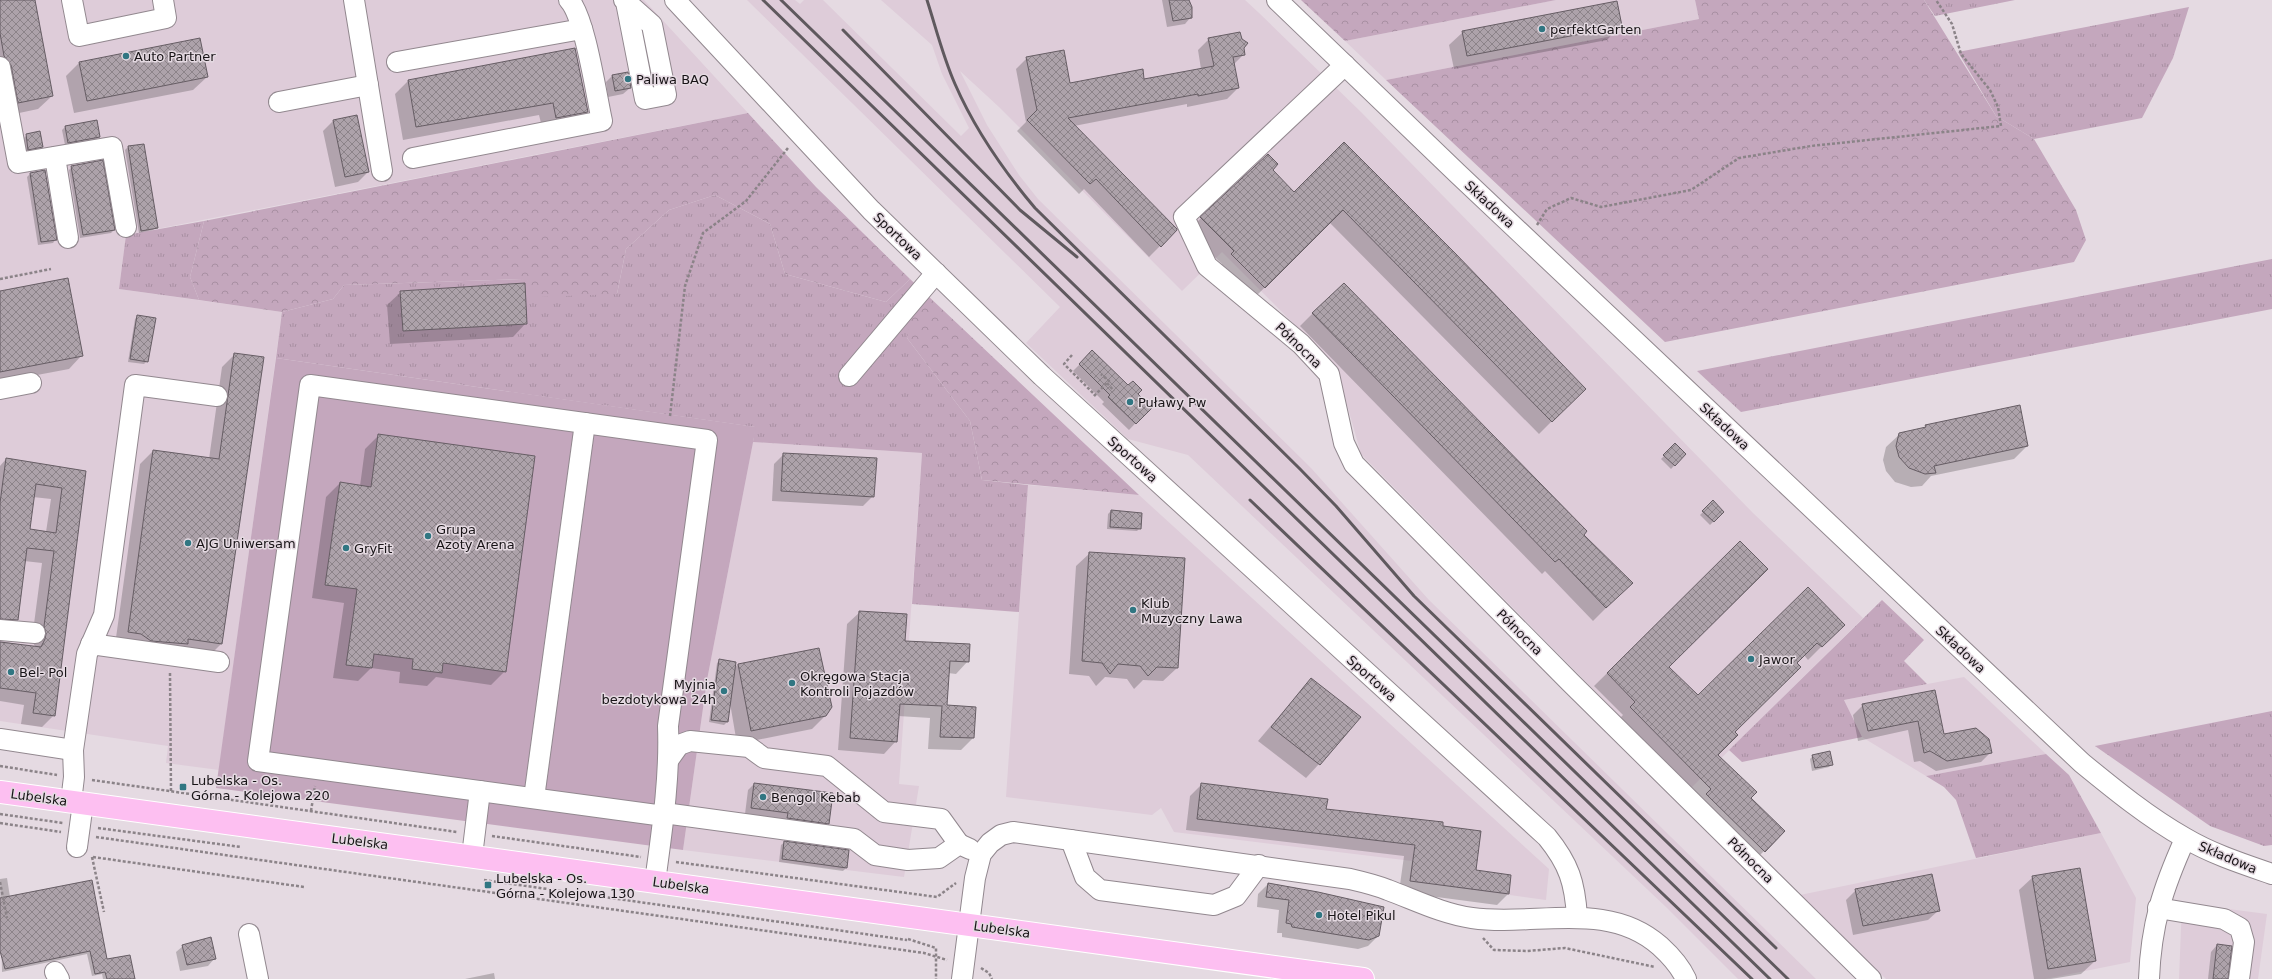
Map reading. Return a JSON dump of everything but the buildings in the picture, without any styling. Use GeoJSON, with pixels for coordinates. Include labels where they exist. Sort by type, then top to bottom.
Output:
{"type":"FeatureCollection","features":[{"type":"Feature","properties":{"kind":"main road","name":"Lubelska"},"geometry":{"type":"LineString","coordinates":[[0,792],[1363,979]]}},
{"type":"Feature","properties":{"kind":"street"},"geometry":{"type":"LineString","coordinates":[[72,0],[79,36],[166,18],[163,0]]}},
{"type":"Feature","properties":{"kind":"street"},"geometry":{"type":"LineString","coordinates":[[354,0],[382,171]]}},
{"type":"Feature","properties":{"kind":"street"},"geometry":{"type":"LineString","coordinates":[[413,158],[602,121],[582,29],[574,5],[569,0]]}},
{"type":"Feature","properties":{"kind":"street","name":"Sportowa"},"geometry":{"type":"LineString","coordinates":[[675,0],[872,210],[936,273],[1080,410],[1548,837],[1561,854],[1570,871],[1576,897],[1577,917]]}},
{"type":"Feature","properties":{"kind":"street","name":"Składowa"},"geometry":{"type":"LineString","coordinates":[[1277,0],[1528,240],[2082,763],[2131,803],[2185,839],[2236,862],[2272,874]]}},
{"type":"Feature","properties":{"kind":"street"},"geometry":{"type":"LineString","coordinates":[[397,62],[582,29]]}},
{"type":"Feature","properties":{"kind":"street","name":"Północna"},"geometry":{"type":"LineString","coordinates":[[1345,65],[1184,217],[1207,266],[1301,344],[1329,374],[1344,443],[1354,464],[1571,683],[1871,979]]}},
{"type":"Feature","properties":{"kind":"street"},"geometry":{"type":"LineString","coordinates":[[0,67],[18,163],[112,147],[126,227]]}},
{"type":"Feature","properties":{"kind":"street"},"geometry":{"type":"LineString","coordinates":[[279,102],[368,85]]}},
{"type":"Feature","properties":{"kind":"street"},"geometry":{"type":"LineString","coordinates":[[54,157],[68,238]]}},
{"type":"Feature","properties":{"kind":"street"},"geometry":{"type":"LineString","coordinates":[[849,376],[936,273]]}},
{"type":"Feature","properties":{"kind":"street"},"geometry":{"type":"LineString","coordinates":[[0,388],[30,383]]}},
{"type":"Feature","properties":{"kind":"street"},"geometry":{"type":"LineString","coordinates":[[82,841],[74,777],[73,750],[87,654],[104,615],[135,385],[217,396]]}},
{"type":"Feature","properties":{"kind":"street"},"geometry":{"type":"LineString","coordinates":[[655,882],[664,814],[669,759],[668,726],[707,440],[310,385],[258,762],[317,769],[480,791],[664,814],[854,839],[875,855],[908,860],[939,858],[959,844]]}},
{"type":"Feature","properties":{"kind":"street"},"geometry":{"type":"LineString","coordinates":[[534,798],[585,424]]}},
{"type":"Feature","properties":{"kind":"street"},"geometry":{"type":"LineString","coordinates":[[0,630],[35,633]]}},
{"type":"Feature","properties":{"kind":"street"},"geometry":{"type":"LineString","coordinates":[[91,644],[219,662]]}},
{"type":"Feature","properties":{"kind":"street"},"geometry":{"type":"LineString","coordinates":[[0,739],[73,750]]}},
{"type":"Feature","properties":{"kind":"street"},"geometry":{"type":"LineString","coordinates":[[669,759],[679,745],[690,741],[749,747],[764,758],[827,766],[884,812],[941,819],[959,844],[981,854]]}},
{"type":"Feature","properties":{"kind":"street"},"geometry":{"type":"LineString","coordinates":[[472,856],[480,791]]}},
{"type":"Feature","properties":{"kind":"street"},"geometry":{"type":"LineString","coordinates":[[963,971],[975,878],[981,854],[990,843],[1001,835],[1013,832],[1259,865],[1350,879],[1386,889],[1443,911],[1471,918],[1502,920],[1577,917],[1602,919],[1624,925],[1656,942],[1682,969],[1686,979]]}},
{"type":"Feature","properties":{"kind":"street","name":"Składowa"},"geometry":{"type":"LineString","coordinates":[[2149,979],[2150,953],[2158,908],[2185,839]]}},
{"type":"Feature","properties":{"kind":"street"},"geometry":{"type":"LineString","coordinates":[[1071,840],[1085,877],[1100,890],[1214,905],[1236,896],[1259,865]]}},
{"type":"Feature","properties":{"kind":"street"},"geometry":{"type":"LineString","coordinates":[[2158,908],[2224,918],[2240,928],[2244,942],[2239,979]]}},
{"type":"Feature","properties":{"kind":"street"},"geometry":{"type":"LineString","coordinates":[[249,934],[258,979]]}},
{"type":"Feature","properties":{"kind":"path"},"geometry":{"type":"LineString","coordinates":[[1528,240],[1548,209],[1572,198],[1602,207],[1691,190],[1739,158],[1811,146],[2001,126],[1998,107],[1990,90],[1962,54],[1952,24],[1936,0]]}},
{"type":"Feature","properties":{"kind":"path"},"geometry":{"type":"LineString","coordinates":[[667,435],[685,286],[703,233],[746,201],[788,148]]}},
{"type":"Feature","properties":{"kind":"path"},"geometry":{"type":"LineString","coordinates":[[0,279],[52,269]]}},
{"type":"Feature","properties":{"kind":"path"},"geometry":{"type":"LineString","coordinates":[[1072,355],[1064,364],[1095,395]]}},
{"type":"Feature","properties":{"kind":"path"},"geometry":{"type":"LineString","coordinates":[[1101,374],[1109,381],[1107,383],[1114,390]]}},
{"type":"Feature","properties":{"kind":"path"},"geometry":{"type":"LineString","coordinates":[[1080,410],[1107,383]]}},
{"type":"Feature","properties":{"kind":"path"},"geometry":{"type":"LineString","coordinates":[[169,655],[171,791]]}},
{"type":"Feature","properties":{"kind":"path"},"geometry":{"type":"LineString","coordinates":[[311,812],[317,769]]}},
{"type":"Feature","properties":{"kind":"path"},"geometry":{"type":"LineString","coordinates":[[0,814],[82,841],[924,953],[963,971],[975,965],[989,973],[992,979]]}},
{"type":"Feature","properties":{"kind":"path"},"geometry":{"type":"LineString","coordinates":[[0,823],[304,887]]}},
{"type":"Feature","properties":{"kind":"path"},"geometry":{"type":"LineString","coordinates":[[82,841],[244,847]]}},
{"type":"Feature","properties":{"kind":"path"},"geometry":{"type":"LineString","coordinates":[[82,841],[104,912]]}},
{"type":"Feature","properties":{"kind":"path"},"geometry":{"type":"LineString","coordinates":[[914,895],[937,897],[965,876],[975,878]]}},
{"type":"Feature","properties":{"kind":"path"},"geometry":{"type":"LineString","coordinates":[[480,879],[907,940]]}},
{"type":"Feature","properties":{"kind":"path"},"geometry":{"type":"LineString","coordinates":[[0,882],[7,918]]}},
{"type":"Feature","properties":{"kind":"path"},"geometry":{"type":"LineString","coordinates":[[1478,932],[1494,950],[1527,952],[1564,948],[1650,967],[1655,967],[1670,955]]}},
{"type":"Feature","properties":{"kind":"shaded area"},"geometry":{"type":"Polygon","coordinates":[[[0,0],[644,0],[748,113],[126,235],[119,289],[282,312],[219,770],[166,763],[168,746],[0,721],[0,0]]]}},
{"type":"Feature","properties":{"kind":"shaded area"},"geometry":{"type":"Polygon","coordinates":[[[747,0],[795,0],[800,4],[804,0],[823,0],[961,136],[969,128],[942,74],[932,45],[881,0],[1245,0],[1361,112],[1753,513],[1863,618],[1691,788],[1361,454],[1336,366],[1222,252],[1182,291],[999,107],[960,71],[987,125],[1019,175],[1038,199],[1311,468],[1429,600],[1816,979],[1738,979],[1666,907],[1188,455],[1128,439],[1026,343],[1060,307],[747,0]]]}},
{"type":"Feature","properties":{"kind":"shaded area"},"geometry":{"type":"Polygon","coordinates":[[[1556,0],[1695,0],[1699,19],[1386,80],[1345,41],[1556,0]]]}},
{"type":"Feature","properties":{"kind":"shaded area"},"geometry":{"type":"Polygon","coordinates":[[[753,442],[922,453],[899,784],[919,786],[904,877],[683,850],[707,680],[753,442]]]}},
{"type":"Feature","properties":{"kind":"shaded area"},"geometry":{"type":"Polygon","coordinates":[[[1028,485],[1139,495],[1549,869],[1546,900],[1409,881],[1412,861],[1174,832],[1161,808],[1152,815],[1006,797],[1028,485]]]}},
{"type":"Feature","properties":{"kind":"shaded area"},"geometry":{"type":"Polygon","coordinates":[[[1964,677],[2046,754],[1926,776],[1862,737],[1844,700],[1964,677]]]}},
{"type":"Feature","properties":{"kind":"shaded area"},"geometry":{"type":"Polygon","coordinates":[[[2101,833],[2136,898],[2130,962],[2045,979],[1886,979],[1800,895],[2101,833]]]}},
{"type":"Feature","properties":{"kind":"shaded area"},"geometry":{"type":"Polygon","coordinates":[[[2182,903],[2267,914],[2258,979],[2179,979],[2182,903]]]}},
{"type":"Feature","properties":{"kind":"green space"},"geometry":{"type":"Polygon","coordinates":[[[1301,0],[1556,0],[1345,41],[1301,0]]]}},
{"type":"Feature","properties":{"kind":"green space"},"geometry":{"type":"Polygon","coordinates":[[[1695,0],[1924,0],[1996,116],[2034,139],[2076,210],[2086,240],[2074,262],[1665,342],[1386,80],[1699,19],[1695,0]]]}},
{"type":"Feature","properties":{"kind":"green space"},"geometry":{"type":"Polygon","coordinates":[[[1924,0],[2015,0],[1935,16],[1924,0]]]}},
{"type":"Feature","properties":{"kind":"green space"},"geometry":{"type":"Polygon","coordinates":[[[2189,7],[2173,58],[2142,118],[2034,139],[1996,116],[1958,52],[2189,7]]]}},
{"type":"Feature","properties":{"kind":"green space"},"geometry":{"type":"Polygon","coordinates":[[[748,113],[816,187],[910,279],[886,302],[785,274],[770,224],[715,195],[669,210],[626,249],[617,294],[539,297],[522,279],[344,285],[333,299],[282,312],[199,300],[190,277],[204,221],[748,113]]]}},
{"type":"Feature","properties":{"kind":"green space"},"geometry":{"type":"Polygon","coordinates":[[[715,195],[770,224],[785,274],[886,302],[910,279],[926,294],[907,338],[970,421],[982,480],[1028,485],[1019,612],[912,604],[922,453],[753,442],[755,427],[276,358],[282,312],[333,299],[344,285],[522,279],[617,294],[626,249],[669,210],[715,195]]]}},
{"type":"Feature","properties":{"kind":"green space"},"geometry":{"type":"Polygon","coordinates":[[[204,221],[190,277],[199,300],[119,289],[126,235],[204,221]]]}},
{"type":"Feature","properties":{"kind":"green space"},"geometry":{"type":"Polygon","coordinates":[[[2272,259],[2272,309],[1741,412],[1697,371],[2272,259]]]}},
{"type":"Feature","properties":{"kind":"green space"},"geometry":{"type":"Polygon","coordinates":[[[926,294],[1139,495],[982,480],[970,421],[907,338],[912,313],[926,294]]]}},
{"type":"Feature","properties":{"kind":"green space"},"geometry":{"type":"Polygon","coordinates":[[[276,358],[756,427],[707,680],[683,850],[216,788],[276,358]]]}},
{"type":"Feature","properties":{"kind":"green space"},"geometry":{"type":"Polygon","coordinates":[[[1882,600],[1924,640],[1904,661],[1927,684],[1844,700],[1862,737],[1742,762],[1729,750],[1882,600]]]}},
{"type":"Feature","properties":{"kind":"green space"},"geometry":{"type":"Polygon","coordinates":[[[2272,711],[2272,845],[2264,846],[2210,826],[2095,746],[2272,711]]]}},
{"type":"Feature","properties":{"kind":"green space"},"geometry":{"type":"Polygon","coordinates":[[[2046,754],[2069,775],[2101,833],[1976,858],[1956,800],[1944,787],[1926,776],[2046,754]]]}},
{"type":"Feature","properties":{"kind":"railway"},"geometry":{"type":"LineString","coordinates":[[763,0],[1770,979]]}},
{"type":"Feature","properties":{"kind":"railway"},"geometry":{"type":"LineString","coordinates":[[781,0],[1788,979]]}},
{"type":"Feature","properties":{"kind":"railway"},"geometry":{"type":"LineString","coordinates":[[927,0],[947,63],[955,84],[971,117],[990,149],[1035,208],[1300,469],[1336,506],[1414,596],[1776,948]]}},
{"type":"Feature","properties":{"kind":"railway"},"geometry":{"type":"LineString","coordinates":[[843,30],[1020,210],[1077,257]]}},
{"type":"Feature","properties":{"kind":"railway"},"geometry":{"type":"LineString","coordinates":[[1250,500],[1752,979]]}},
{"type":"Feature","properties":{"kind":"place","name":"perfektGarten"},"geometry":{"type":"Point","coordinates":[1542,29]}},
{"type":"Feature","properties":{"kind":"place","name":"Auto Partner"},"geometry":{"type":"Point","coordinates":[126,56]}},
{"type":"Feature","properties":{"kind":"place","name":"Paliwa BAQ"},"geometry":{"type":"Point","coordinates":[628,79]}},
{"type":"Feature","properties":{"kind":"place","name":"Puławy Pw"},"geometry":{"type":"Point","coordinates":[1130,402]}},
{"type":"Feature","properties":{"kind":"place","name":"Grupa Azoty Arena"},"geometry":{"type":"Point","coordinates":[428,536]}},
{"type":"Feature","properties":{"kind":"place","name":"AJG Uniwersam"},"geometry":{"type":"Point","coordinates":[188,543]}},
{"type":"Feature","properties":{"kind":"place","name":"GryFit"},"geometry":{"type":"Point","coordinates":[346,548]}},
{"type":"Feature","properties":{"kind":"place","name":"Klub Muzyczny Lawa"},"geometry":{"type":"Point","coordinates":[1133,610]}},
{"type":"Feature","properties":{"kind":"place","name":"Jawor"},"geometry":{"type":"Point","coordinates":[1751,659]}},
{"type":"Feature","properties":{"kind":"place","name":"Bel- Pol"},"geometry":{"type":"Point","coordinates":[11,672]}},
{"type":"Feature","properties":{"kind":"place","name":"Okręgowa Stacja Kontroli Pojazdów"},"geometry":{"type":"Point","coordinates":[792,683]}},
{"type":"Feature","properties":{"kind":"place","name":"Myjnia bezdotykowa 24h"},"geometry":{"type":"Point","coordinates":[724,691]}},
{"type":"Feature","properties":{"kind":"place","name":"Lubelska - Os. Górna - Kolejowa 220"},"geometry":{"type":"Point","coordinates":[183,787]}},
{"type":"Feature","properties":{"kind":"place","name":"Bengol Kebab"},"geometry":{"type":"Point","coordinates":[763,797]}},
{"type":"Feature","properties":{"kind":"place","name":"Lubelska - Os. Górna - Kolejowa 130"},"geometry":{"type":"Point","coordinates":[488,885]}},
{"type":"Feature","properties":{"kind":"place","name":"Hotel Pikul"},"geometry":{"type":"Point","coordinates":[1319,915]}}]}
